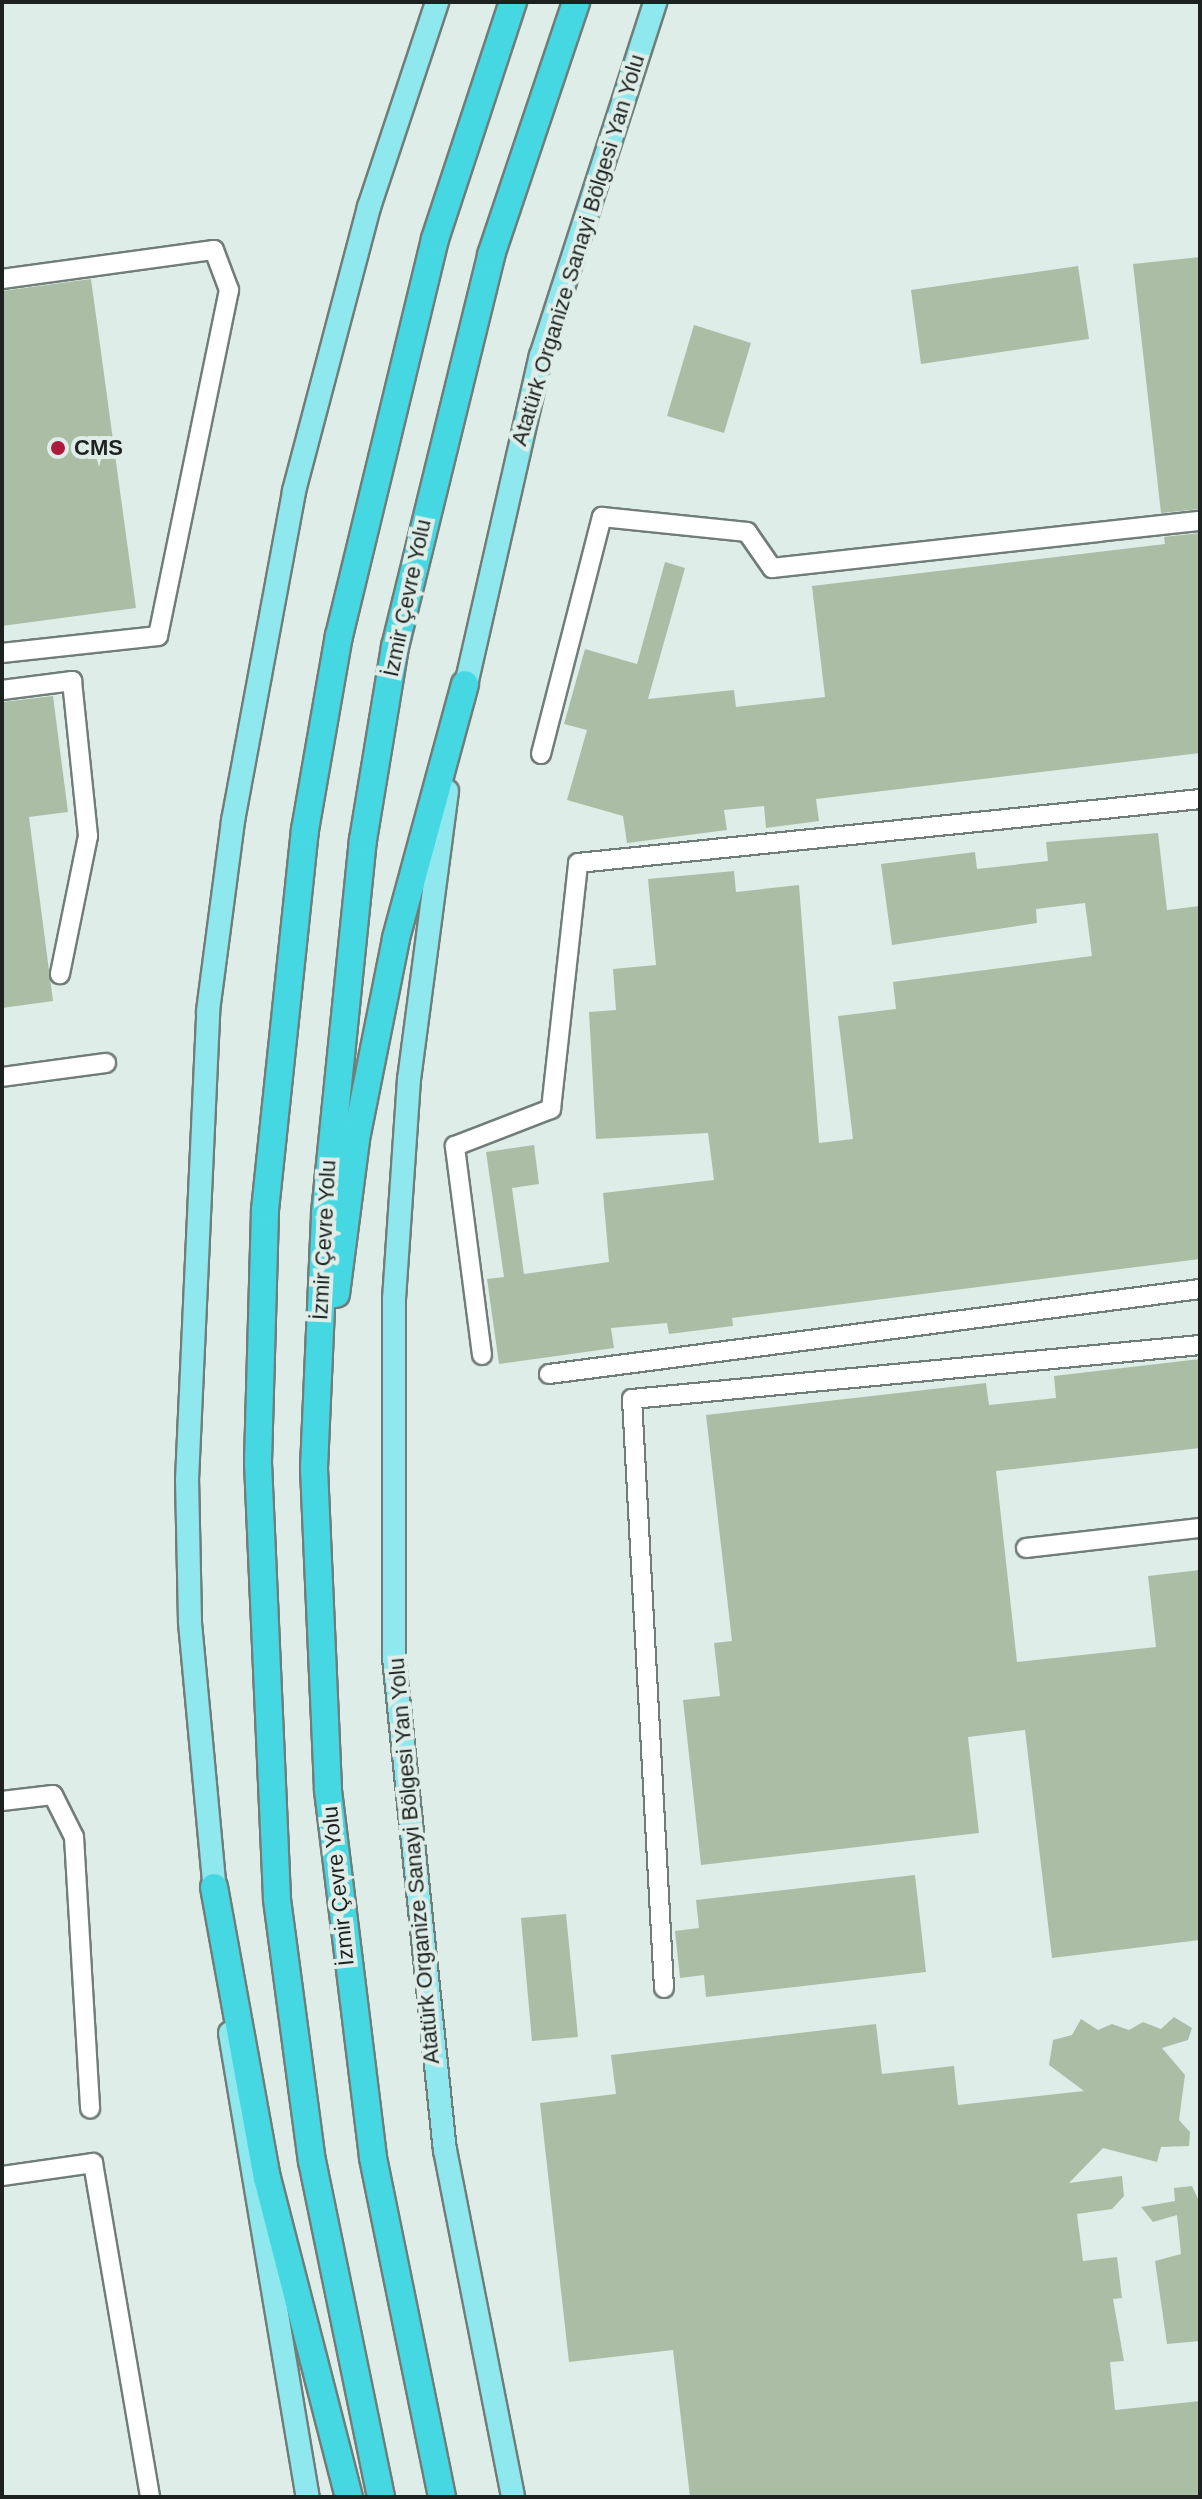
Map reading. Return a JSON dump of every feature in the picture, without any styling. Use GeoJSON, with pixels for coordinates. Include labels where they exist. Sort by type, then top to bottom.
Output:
{"type":"FeatureCollection","features":[{"type":"Feature","properties":{"kind":"highway"},"geometry":{"type":"LineString","coordinates":[[381,2497],[312,2162],[277,1898],[260,1540],[264,1225],[282,1008],[339,636],[435,239],[513,2]]}},
{"type":"Feature","properties":{"kind":"highway","name":"İzmir Çevre Yolu"},"geometry":{"type":"LineString","coordinates":[[441,2492],[373,2157],[339,1906],[314,1468],[332,1121],[363,840],[395,647],[491,255],[576,2]]}},
{"type":"Feature","properties":{"kind":"highway"},"geometry":{"type":"LineString","coordinates":[[314,1468],[359,1124],[420,833],[465,684]]}},
{"type":"Feature","properties":{"kind":"highway"},"geometry":{"type":"LineString","coordinates":[[214,1887],[267,2178],[349,2497]]}},
{"type":"Feature","properties":{"kind":"main road"},"geometry":{"type":"LineString","coordinates":[[308,2497],[236,2093],[190,1621],[187,1480],[208,1011],[235,807],[294,491],[369,207],[437,2]]}},
{"type":"Feature","properties":{"kind":"main road","name":"Atatürk Organize Sanayi Bölgesi Yan Yolu"},"geometry":{"type":"LineString","coordinates":[[513,2497],[445,2150],[394,1658],[394,1329],[409,1079],[465,684],[541,356],[655,2]]}},
{"type":"Feature","properties":{"kind":"lane"},"geometry":{"type":"LineString","coordinates":[[2,279],[214,250],[229,290],[158,636],[2,653]]}},
{"type":"Feature","properties":{"kind":"lane"},"geometry":{"type":"LineString","coordinates":[[541,754],[602,517],[747,532],[772,568],[1200,521]]}},
{"type":"Feature","properties":{"kind":"lane"},"geometry":{"type":"LineString","coordinates":[[2,690],[72,681],[88,836],[60,974]]}},
{"type":"Feature","properties":{"kind":"lane"},"geometry":{"type":"LineString","coordinates":[[482,1355],[455,1146],[551,1109],[578,863],[1200,799]]}},
{"type":"Feature","properties":{"kind":"lane"},"geometry":{"type":"LineString","coordinates":[[2,1077],[106,1063]]}},
{"type":"Feature","properties":{"kind":"lane"},"geometry":{"type":"LineString","coordinates":[[549,1374],[1200,1289]]}},
{"type":"Feature","properties":{"kind":"lane"},"geometry":{"type":"LineString","coordinates":[[664,1988],[632,1399],[1200,1345]]}},
{"type":"Feature","properties":{"kind":"lane"},"geometry":{"type":"LineString","coordinates":[[1026,1548],[1200,1528]]}},
{"type":"Feature","properties":{"kind":"lane"},"geometry":{"type":"LineString","coordinates":[[2,1801],[53,1795],[74,1837],[90,2109]]}},
{"type":"Feature","properties":{"kind":"lane"},"geometry":{"type":"LineString","coordinates":[[2,2176],[93,2163],[150,2497]]}},
{"type":"Feature","properties":{"kind":"building"},"geometry":{"type":"Polygon","coordinates":[[[1200,257],[1200,509],[1161,513],[1133,264],[1200,257]]]}},
{"type":"Feature","properties":{"kind":"building"},"geometry":{"type":"Polygon","coordinates":[[[1078,266],[1089,339],[921,364],[911,290],[1078,266]]]}},
{"type":"Feature","properties":{"kind":"building","name":"CMS"},"geometry":{"type":"Polygon","coordinates":[[[91,279],[136,608],[2,626],[2,291],[91,279]]]}},
{"type":"Feature","properties":{"kind":"building"},"geometry":{"type":"Polygon","coordinates":[[[694,325],[751,343],[724,433],[667,416],[694,325]]]}},
{"type":"Feature","properties":{"kind":"building"},"geometry":{"type":"Polygon","coordinates":[[[1200,533],[1200,753],[816,799],[819,821],[766,828],[764,806],[724,810],[727,830],[627,843],[623,816],[567,800],[587,730],[564,724],[585,649],[637,664],[665,562],[685,568],[648,699],[734,690],[736,707],[825,697],[812,586],[1165,544],[1164,537],[1200,533]]]}},
{"type":"Feature","properties":{"kind":"building"},"geometry":{"type":"Polygon","coordinates":[[[53,696],[68,812],[29,817],[53,1001],[2,1008],[2,702],[53,696]]]}},
{"type":"Feature","properties":{"kind":"building"},"geometry":{"type":"Polygon","coordinates":[[[1158,833],[1167,910],[1200,906],[1200,1259],[732,1318],[733,1326],[669,1334],[667,1323],[611,1328],[614,1348],[499,1364],[487,1279],[504,1277],[486,1152],[534,1145],[539,1184],[512,1188],[524,1274],[609,1262],[603,1193],[714,1180],[708,1133],[596,1139],[589,1012],[616,1010],[613,969],[656,965],[648,879],[734,871],[736,892],[799,885],[819,1143],[853,1139],[838,1016],[896,1009],[893,982],[1092,956],[1085,903],[1036,909],[1037,923],[892,945],[881,864],[975,852],[977,869],[1048,861],[1046,842],[1158,833]]]}},
{"type":"Feature","properties":{"kind":"building"},"geometry":{"type":"Polygon","coordinates":[[[1200,1359],[1200,1448],[996,1471],[1017,1662],[1156,1647],[1148,1576],[1200,1570],[1200,1940],[1052,1958],[1025,1730],[968,1737],[979,1833],[701,1865],[683,1700],[720,1696],[714,1643],[732,1641],[706,1415],[986,1383],[989,1405],[1056,1398],[1054,1376],[1200,1359]]]}},
{"type":"Feature","properties":{"kind":"building"},"geometry":{"type":"Polygon","coordinates":[[[915,1875],[926,1972],[706,1997],[704,1975],[680,1978],[675,1931],[699,1928],[696,1900],[915,1875]]]}},
{"type":"Feature","properties":{"kind":"building"},"geometry":{"type":"Polygon","coordinates":[[[566,1914],[578,2037],[532,2041],[521,1918],[566,1914]]]}},
{"type":"Feature","properties":{"kind":"building"},"geometry":{"type":"Polygon","coordinates":[[[1174,2017],[1192,2028],[1188,2040],[1162,2048],[1185,2075],[1179,2120],[1190,2132],[1189,2146],[1161,2147],[1157,2162],[1103,2148],[1069,2183],[1122,2176],[1124,2196],[1112,2209],[1077,2214],[1083,2261],[1117,2257],[1122,2298],[1113,2299],[1124,2361],[1110,2362],[1115,2410],[1200,2401],[1200,2497],[690,2497],[673,2350],[569,2362],[540,2103],[616,2094],[611,2055],[876,2024],[882,2074],[954,2066],[958,2105],[1084,2091],[1049,2065],[1053,2040],[1072,2035],[1081,2019],[1098,2030],[1112,2024],[1129,2030],[1143,2022],[1161,2029],[1174,2017]]]}},
{"type":"Feature","properties":{"kind":"building"},"geometry":{"type":"Polygon","coordinates":[[[1192,2186],[1200,2203],[1200,2341],[1167,2344],[1155,2261],[1181,2254],[1177,2215],[1153,2222],[1141,2207],[1175,2201],[1174,2188],[1192,2186]]]}},
{"type":"Feature","properties":{"kind":"place","name":"CMS"},"geometry":{"type":"Point","coordinates":[58,448]}}]}
